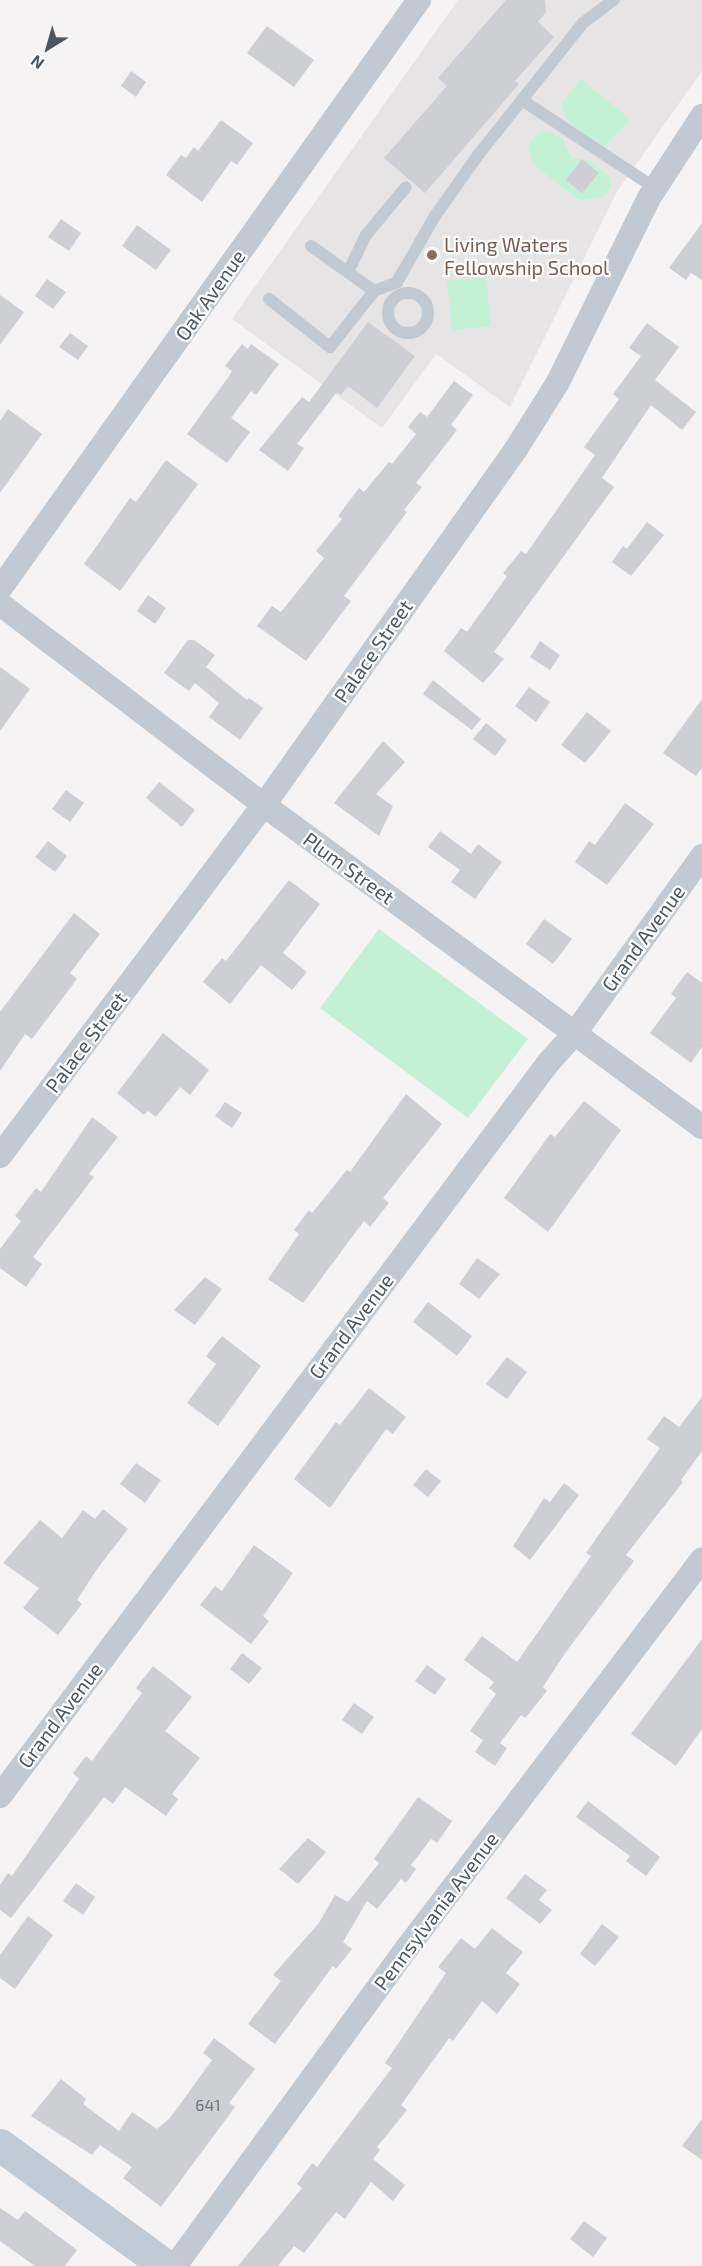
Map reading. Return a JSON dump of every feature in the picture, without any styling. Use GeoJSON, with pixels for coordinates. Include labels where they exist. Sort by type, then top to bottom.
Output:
{"type":"FeatureCollection","features":[{"type":"Feature","properties":{"kind":"main road"},"geometry":{"type":"LineString","coordinates":[[0,2145],[166,2266]]}},
{"type":"Feature","properties":{"kind":"street","name":"Oak Avenue"},"geometry":{"type":"LineString","coordinates":[[0,589],[419,0]]}},
{"type":"Feature","properties":{"kind":"street","name":"Palace Street"},"geometry":{"type":"LineString","coordinates":[[0,1156],[264,805],[537,417],[655,188],[702,116]]}},
{"type":"Feature","properties":{"kind":"street","name":"Plum Street"},"geometry":{"type":"LineString","coordinates":[[0,604],[264,805],[702,1127]]}},
{"type":"Feature","properties":{"kind":"street","name":"Grand Avenue"},"geometry":{"type":"LineString","coordinates":[[0,1796],[542,1071],[575,1034],[702,856]]}},
{"type":"Feature","properties":{"kind":"street","name":"Pennsylvania Avenue"},"geometry":{"type":"LineString","coordinates":[[175,2266],[407,1948],[702,1558]]}},
{"type":"Feature","properties":{"kind":"lane"},"geometry":{"type":"LineString","coordinates":[[269,299],[330,347],[374,291],[397,282],[435,216],[522,100],[584,23],[614,0]]}},
{"type":"Feature","properties":{"kind":"lane"},"geometry":{"type":"LineString","coordinates":[[522,100],[655,188]]}},
{"type":"Feature","properties":{"kind":"lane"},"geometry":{"type":"LineString","coordinates":[[348,272],[366,235],[406,187]]}},
{"type":"Feature","properties":{"kind":"lane"},"geometry":{"type":"LineString","coordinates":[[310,246],[374,291]]}},
{"type":"Feature","properties":{"kind":"lane"},"geometry":{"type":"LineString","coordinates":[[397,282],[400,295]]}},
{"type":"Feature","properties":{"kind":"shaded area","name":"Living Waters Fellowship School"},"geometry":{"type":"Polygon","coordinates":[[[458,0],[702,0],[702,71],[618,190],[510,407],[436,354],[382,428],[232,319],[458,0]]]}},
{"type":"Feature","properties":{"kind":"green space"},"geometry":{"type":"Polygon","coordinates":[[[581,79],[631,120],[602,149],[571,123],[562,110],[562,103],[581,79]]]}},
{"type":"Feature","properties":{"kind":"green space"},"geometry":{"type":"Polygon","coordinates":[[[549,131],[563,140],[572,158],[588,160],[610,177],[612,187],[604,197],[579,200],[533,164],[528,150],[531,141],[539,132],[549,131]]]}},
{"type":"Feature","properties":{"kind":"green space"},"geometry":{"type":"Polygon","coordinates":[[[486,277],[491,326],[452,330],[447,281],[486,277]]]}},
{"type":"Feature","properties":{"kind":"green space"},"geometry":{"type":"Polygon","coordinates":[[[379,929],[528,1039],[468,1118],[320,1008],[379,929]]]}},
{"type":"Feature","properties":{"kind":"building"},"geometry":{"type":"Polygon","coordinates":[[[506,0],[545,0],[546,12],[538,22],[554,37],[515,81],[519,84],[425,193],[384,158],[447,86],[438,78],[506,0]]]}},
{"type":"Feature","properties":{"kind":"building"},"geometry":{"type":"Polygon","coordinates":[[[267,26],[314,60],[294,87],[247,53],[267,26]]]}},
{"type":"Feature","properties":{"kind":"building"},"geometry":{"type":"Polygon","coordinates":[[[131,71],[146,82],[136,97],[121,86],[131,71]]]}},
{"type":"Feature","properties":{"kind":"building"},"geometry":{"type":"Polygon","coordinates":[[[221,120],[253,143],[237,165],[231,161],[202,202],[166,175],[181,155],[186,158],[194,147],[198,151],[221,120]]]}},
{"type":"Feature","properties":{"kind":"building"},"geometry":{"type":"Polygon","coordinates":[[[582,159],[599,173],[582,193],[566,180],[582,159]]]}},
{"type":"Feature","properties":{"kind":"building"},"geometry":{"type":"Polygon","coordinates":[[[61,219],[81,233],[69,251],[48,237],[61,219]]]}},
{"type":"Feature","properties":{"kind":"building"},"geometry":{"type":"Polygon","coordinates":[[[702,223],[702,280],[691,273],[686,280],[669,268],[702,223]]]}},
{"type":"Feature","properties":{"kind":"building"},"geometry":{"type":"Polygon","coordinates":[[[137,225],[171,250],[156,270],[122,246],[137,225]]]}},
{"type":"Feature","properties":{"kind":"building"},"geometry":{"type":"Polygon","coordinates":[[[47,279],[66,292],[53,309],[35,296],[47,279]]]}},
{"type":"Feature","properties":{"kind":"building"},"geometry":{"type":"Polygon","coordinates":[[[0,295],[24,312],[0,345],[0,295]]]}},
{"type":"Feature","properties":{"kind":"building"},"geometry":{"type":"Polygon","coordinates":[[[368,322],[415,356],[377,408],[348,386],[341,395],[337,392],[297,444],[304,448],[288,471],[259,450],[302,397],[309,402],[368,322]]]}},
{"type":"Feature","properties":{"kind":"building"},"geometry":{"type":"Polygon","coordinates":[[[647,323],[679,347],[655,380],[696,412],[682,430],[651,405],[602,478],[614,487],[494,652],[504,659],[483,683],[444,651],[461,628],[467,632],[507,576],[503,573],[521,551],[526,554],[595,455],[584,447],[619,399],[613,394],[641,356],[629,348],[647,323]]]}},
{"type":"Feature","properties":{"kind":"building"},"geometry":{"type":"Polygon","coordinates":[[[70,333],[88,346],[78,360],[59,347],[70,333]]]}},
{"type":"Feature","properties":{"kind":"building"},"geometry":{"type":"Polygon","coordinates":[[[242,344],[248,349],[251,344],[279,364],[256,395],[251,391],[231,418],[250,432],[227,463],[187,434],[229,376],[232,371],[225,366],[242,344]]]}},
{"type":"Feature","properties":{"kind":"building"},"geometry":{"type":"Polygon","coordinates":[[[454,381],[473,395],[451,425],[457,430],[416,483],[422,487],[404,510],[407,512],[344,596],[351,601],[306,661],[257,626],[272,606],[281,612],[324,558],[316,551],[342,519],[338,516],[359,488],[364,492],[389,462],[392,464],[416,434],[408,427],[420,412],[427,417],[454,381]]]}},
{"type":"Feature","properties":{"kind":"building"},"geometry":{"type":"Polygon","coordinates":[[[8,409],[42,434],[0,493],[0,421],[8,409]]]}},
{"type":"Feature","properties":{"kind":"building"},"geometry":{"type":"Polygon","coordinates":[[[166,460],[198,484],[120,591],[84,564],[130,498],[136,502],[166,460]]]}},
{"type":"Feature","properties":{"kind":"building"},"geometry":{"type":"Polygon","coordinates":[[[647,522],[664,535],[631,576],[612,562],[623,546],[627,549],[647,522]]]}},
{"type":"Feature","properties":{"kind":"building"},"geometry":{"type":"Polygon","coordinates":[[[148,595],[166,608],[155,624],[137,611],[148,595]]]}},
{"type":"Feature","properties":{"kind":"building"},"geometry":{"type":"Polygon","coordinates":[[[188,640],[194,640],[215,655],[206,667],[247,700],[249,698],[263,708],[240,740],[209,717],[219,703],[195,683],[189,691],[164,673],[188,640]]]}},
{"type":"Feature","properties":{"kind":"building"},"geometry":{"type":"Polygon","coordinates":[[[540,641],[560,655],[550,670],[530,657],[540,641]]]}},
{"type":"Feature","properties":{"kind":"building"},"geometry":{"type":"Polygon","coordinates":[[[0,667],[30,689],[0,731],[0,667]]]}},
{"type":"Feature","properties":{"kind":"building"},"geometry":{"type":"Polygon","coordinates":[[[433,680],[481,719],[472,730],[423,694],[433,680]]]}},
{"type":"Feature","properties":{"kind":"building"},"geometry":{"type":"Polygon","coordinates":[[[529,687],[550,702],[536,722],[515,706],[529,687]]]}},
{"type":"Feature","properties":{"kind":"building"},"geometry":{"type":"Polygon","coordinates":[[[702,699],[702,768],[696,776],[663,753],[702,699]]]}},
{"type":"Feature","properties":{"kind":"building"},"geometry":{"type":"Polygon","coordinates":[[[587,712],[611,731],[585,763],[561,745],[587,712]]]}},
{"type":"Feature","properties":{"kind":"building"},"geometry":{"type":"Polygon","coordinates":[[[486,723],[507,740],[495,756],[473,739],[486,723]]]}},
{"type":"Feature","properties":{"kind":"building"},"geometry":{"type":"Polygon","coordinates":[[[383,741],[405,762],[376,794],[393,806],[379,836],[334,803],[383,741]]]}},
{"type":"Feature","properties":{"kind":"building"},"geometry":{"type":"Polygon","coordinates":[[[159,782],[195,810],[182,827],[146,798],[159,782]]]}},
{"type":"Feature","properties":{"kind":"building"},"geometry":{"type":"Polygon","coordinates":[[[66,790],[84,803],[70,822],[52,809],[66,790]]]}},
{"type":"Feature","properties":{"kind":"building"},"geometry":{"type":"Polygon","coordinates":[[[625,803],[654,824],[607,885],[575,862],[589,841],[595,845],[625,803]]]}},
{"type":"Feature","properties":{"kind":"building"},"geometry":{"type":"Polygon","coordinates":[[[440,831],[471,854],[478,844],[502,862],[475,899],[451,882],[460,870],[428,847],[440,831]]]}},
{"type":"Feature","properties":{"kind":"building"},"geometry":{"type":"Polygon","coordinates":[[[48,841],[67,856],[55,872],[35,857],[48,841]]]}},
{"type":"Feature","properties":{"kind":"building"},"geometry":{"type":"Polygon","coordinates":[[[289,880],[320,904],[283,953],[307,972],[292,990],[261,965],[230,1004],[203,982],[222,958],[226,961],[289,880]]]}},
{"type":"Feature","properties":{"kind":"building"},"geometry":{"type":"Polygon","coordinates":[[[74,913],[100,934],[70,973],[77,979],[32,1039],[25,1034],[0,1071],[0,1012],[74,913]]]}},
{"type":"Feature","properties":{"kind":"building"},"geometry":{"type":"Polygon","coordinates":[[[544,919],[572,939],[553,964],[526,944],[544,919]]]}},
{"type":"Feature","properties":{"kind":"building"},"geometry":{"type":"Polygon","coordinates":[[[687,972],[702,983],[702,1047],[691,1063],[650,1033],[676,998],[671,994],[687,972]]]}},
{"type":"Feature","properties":{"kind":"building"},"geometry":{"type":"Polygon","coordinates":[[[163,1033],[209,1070],[190,1095],[180,1087],[156,1117],[148,1111],[144,1115],[117,1093],[163,1033]]]}},
{"type":"Feature","properties":{"kind":"building"},"geometry":{"type":"Polygon","coordinates":[[[406,1094],[442,1124],[383,1198],[389,1203],[370,1227],[364,1221],[303,1303],[268,1279],[299,1234],[294,1230],[309,1210],[312,1213],[347,1170],[350,1172],[406,1094]]]}},
{"type":"Feature","properties":{"kind":"building"},"geometry":{"type":"Polygon","coordinates":[[[584,1101],[621,1130],[548,1232],[504,1198],[550,1134],[555,1137],[584,1101]]]}},
{"type":"Feature","properties":{"kind":"building"},"geometry":{"type":"Polygon","coordinates":[[[225,1102],[242,1113],[232,1128],[215,1116],[225,1102]]]}},
{"type":"Feature","properties":{"kind":"building"},"geometry":{"type":"Polygon","coordinates":[[[92,1117],[118,1137],[89,1174],[94,1177],[33,1257],[42,1264],[26,1287],[0,1268],[0,1249],[21,1221],[15,1216],[36,1188],[41,1192],[92,1117]]]}},
{"type":"Feature","properties":{"kind":"building"},"geometry":{"type":"Polygon","coordinates":[[[477,1258],[500,1274],[479,1299],[459,1284],[477,1258]]]}},
{"type":"Feature","properties":{"kind":"building"},"geometry":{"type":"Polygon","coordinates":[[[205,1277],[222,1289],[195,1325],[174,1310],[205,1277]]]}},
{"type":"Feature","properties":{"kind":"building"},"geometry":{"type":"Polygon","coordinates":[[[428,1302],[472,1336],[457,1356],[413,1322],[428,1302]]]}},
{"type":"Feature","properties":{"kind":"building"},"geometry":{"type":"Polygon","coordinates":[[[222,1336],[261,1366],[218,1426],[187,1403],[216,1364],[206,1356],[222,1336]]]}},
{"type":"Feature","properties":{"kind":"building"},"geometry":{"type":"Polygon","coordinates":[[[507,1357],[527,1372],[507,1399],[486,1384],[507,1357]]]}},
{"type":"Feature","properties":{"kind":"building"},"geometry":{"type":"Polygon","coordinates":[[[369,1388],[406,1417],[393,1434],[386,1429],[330,1508],[294,1479],[336,1422],[340,1425],[369,1388]]]}},
{"type":"Feature","properties":{"kind":"building"},"geometry":{"type":"Polygon","coordinates":[[[702,1397],[702,1451],[681,1480],[683,1482],[626,1555],[634,1561],[566,1652],[543,1687],[547,1691],[525,1718],[521,1715],[500,1743],[507,1748],[495,1766],[475,1752],[483,1740],[470,1731],[496,1694],[489,1688],[494,1682],[464,1660],[482,1636],[517,1662],[591,1556],[586,1553],[660,1448],[647,1439],[664,1416],[679,1427],[702,1397]]]}},
{"type":"Feature","properties":{"kind":"building"},"geometry":{"type":"Polygon","coordinates":[[[136,1463],[161,1480],[145,1503],[120,1484],[136,1463]]]}},
{"type":"Feature","properties":{"kind":"building"},"geometry":{"type":"Polygon","coordinates":[[[426,1469],[441,1481],[428,1497],[413,1485],[426,1469]]]}},
{"type":"Feature","properties":{"kind":"building"},"geometry":{"type":"Polygon","coordinates":[[[564,1483],[579,1495],[530,1560],[513,1546],[544,1498],[550,1502],[564,1483]]]}},
{"type":"Feature","properties":{"kind":"building"},"geometry":{"type":"Polygon","coordinates":[[[103,1509],[128,1529],[97,1569],[77,1600],[82,1604],[58,1635],[23,1608],[39,1588],[3,1563],[40,1520],[62,1538],[83,1510],[95,1519],[103,1509]]]}},
{"type":"Feature","properties":{"kind":"building"},"geometry":{"type":"Polygon","coordinates":[[[254,1545],[293,1573],[263,1616],[269,1621],[251,1644],[200,1605],[215,1586],[222,1591],[254,1545]]]}},
{"type":"Feature","properties":{"kind":"building"},"geometry":{"type":"Polygon","coordinates":[[[702,1639],[702,1729],[676,1766],[631,1734],[702,1639]]]}},
{"type":"Feature","properties":{"kind":"building"},"geometry":{"type":"Polygon","coordinates":[[[242,1653],[262,1668],[249,1684],[230,1669],[242,1653]]]}},
{"type":"Feature","properties":{"kind":"building"},"geometry":{"type":"Polygon","coordinates":[[[427,1665],[446,1679],[435,1695],[415,1681],[427,1665]]]}},
{"type":"Feature","properties":{"kind":"building"},"geometry":{"type":"Polygon","coordinates":[[[153,1666],[192,1697],[165,1731],[200,1758],[172,1794],[178,1799],[166,1816],[125,1787],[113,1804],[104,1797],[11,1918],[0,1910],[0,1885],[8,1873],[12,1876],[79,1779],[73,1773],[86,1756],[92,1761],[142,1693],[136,1688],[153,1666]]]}},
{"type":"Feature","properties":{"kind":"building"},"geometry":{"type":"Polygon","coordinates":[[[354,1703],[374,1717],[362,1734],[342,1720],[354,1703]]]}},
{"type":"Feature","properties":{"kind":"building"},"geometry":{"type":"Polygon","coordinates":[[[418,1797],[452,1821],[437,1843],[431,1839],[411,1865],[416,1869],[406,1883],[401,1879],[377,1909],[367,1901],[343,1942],[352,1949],[336,1969],[333,1966],[275,2044],[248,2024],[281,1981],[273,1975],[319,1923],[335,1895],[348,1902],[379,1863],[374,1859],[418,1797]]]}},
{"type":"Feature","properties":{"kind":"building"},"geometry":{"type":"Polygon","coordinates":[[[588,1801],[660,1857],[646,1876],[626,1861],[630,1856],[576,1817],[588,1801]]]}},
{"type":"Feature","properties":{"kind":"building"},"geometry":{"type":"Polygon","coordinates":[[[308,1838],[326,1852],[298,1884],[279,1869],[308,1838]]]}},
{"type":"Feature","properties":{"kind":"building"},"geometry":{"type":"Polygon","coordinates":[[[525,1874],[547,1890],[539,1900],[552,1910],[540,1924],[506,1898],[525,1874]]]}},
{"type":"Feature","properties":{"kind":"building"},"geometry":{"type":"Polygon","coordinates":[[[76,1883],[95,1897],[83,1915],[63,1901],[76,1883]]]}},
{"type":"Feature","properties":{"kind":"building"},"geometry":{"type":"Polygon","coordinates":[[[28,1916],[53,1935],[15,1989],[0,1978],[0,1955],[28,1916]]]}},
{"type":"Feature","properties":{"kind":"building"},"geometry":{"type":"Polygon","coordinates":[[[602,1924],[619,1937],[595,1966],[580,1954],[602,1924]]]}},
{"type":"Feature","properties":{"kind":"building"},"geometry":{"type":"Polygon","coordinates":[[[492,1928],[523,1952],[506,1973],[520,1984],[497,2014],[482,2001],[453,2041],[449,2038],[401,2105],[407,2110],[377,2147],[380,2150],[373,2159],[405,2185],[393,2201],[371,2182],[345,2219],[336,2212],[304,2253],[294,2246],[278,2266],[238,2266],[302,2188],[297,2184],[312,2163],[317,2167],[392,2068],[385,2063],[446,1973],[438,1967],[461,1938],[475,1949],[492,1928]]]}},
{"type":"Feature","properties":{"kind":"building"},"geometry":{"type":"Polygon","coordinates":[[[214,2038],[255,2069],[229,2103],[235,2107],[161,2207],[123,2178],[132,2167],[100,2145],[92,2155],[31,2116],[61,2079],[86,2099],[83,2104],[119,2131],[132,2112],[157,2129],[170,2118],[212,2060],[203,2053],[214,2038]]]}},
{"type":"Feature","properties":{"kind":"building"},"geometry":{"type":"Polygon","coordinates":[[[702,2119],[702,2160],[682,2146],[702,2119]]]}},
{"type":"Feature","properties":{"kind":"building"},"geometry":{"type":"Polygon","coordinates":[[[0,2208],[18,2220],[25,2211],[77,2250],[65,2266],[35,2266],[0,2241],[0,2208]]]}},
{"type":"Feature","properties":{"kind":"building"},"geometry":{"type":"Polygon","coordinates":[[[584,2221],[607,2238],[593,2257],[570,2239],[584,2221]]]}},
{"type":"Feature","properties":{"kind":"place","name":"Living Waters Fellowship School"},"geometry":{"type":"Point","coordinates":[432,255]}}]}
